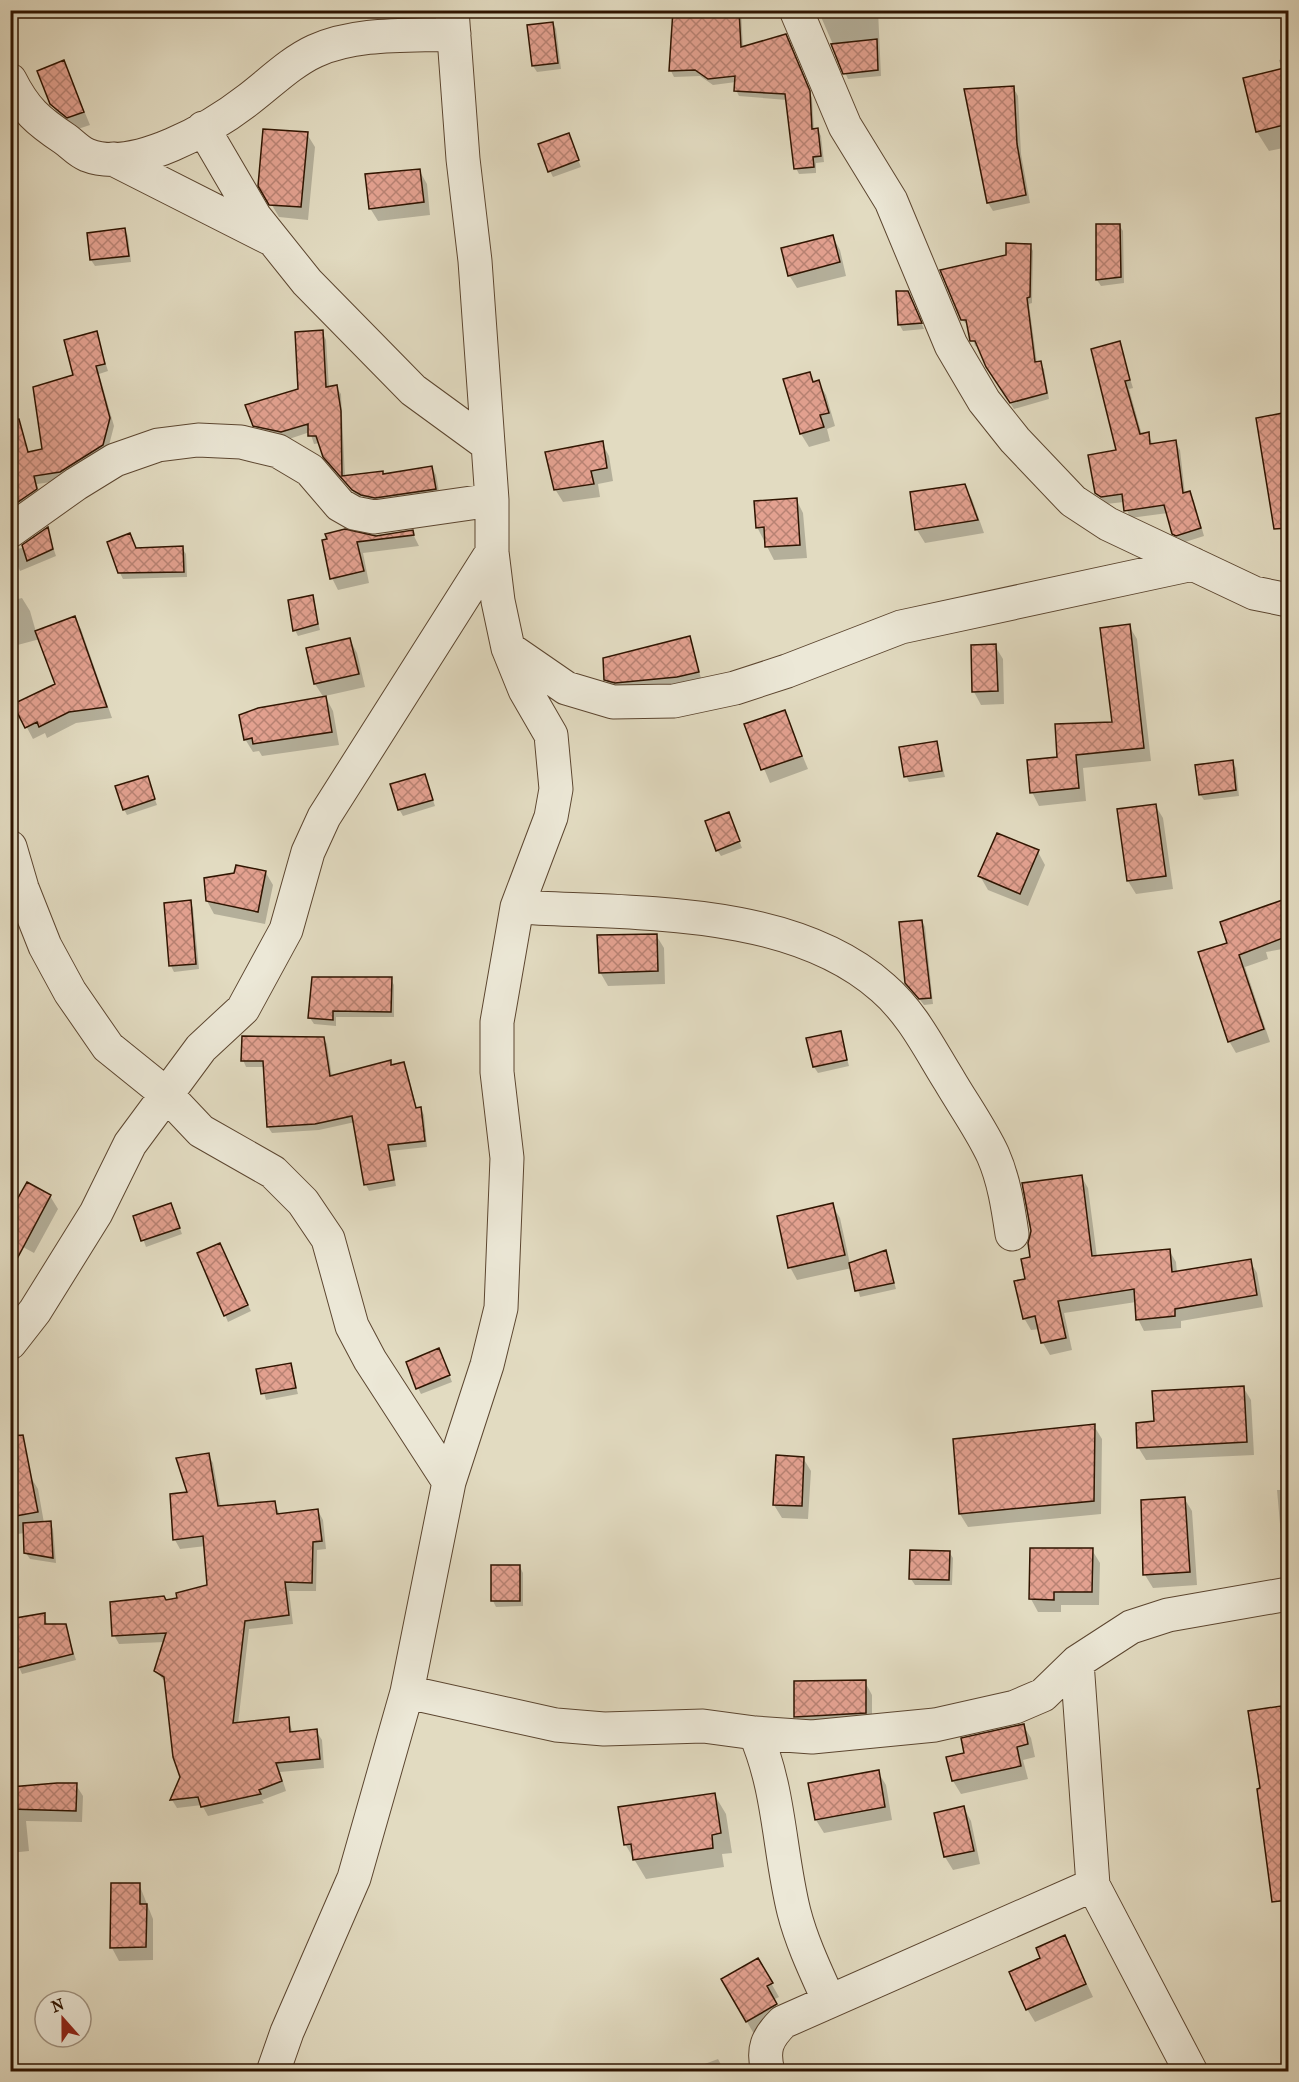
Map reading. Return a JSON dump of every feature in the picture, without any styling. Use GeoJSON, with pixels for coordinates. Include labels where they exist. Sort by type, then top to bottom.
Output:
{"type":"FeatureCollection","features":[{"type":"Feature","properties":{"kind":"street"},"geometry":{"type":"LineString","coordinates":[[796,10],[845,126],[891,201],[951,345],[984,401],[1015,440],[1073,501],[1108,524],[1287,607]]}},
{"type":"Feature","properties":{"kind":"street"},"geometry":{"type":"LineString","coordinates":[[10,80],[22,104],[37,120],[87,155],[113,159],[140,156],[162,149],[229,115],[314,51],[338,42],[453,22],[463,159],[475,261],[492,500],[492,552],[508,648],[525,690],[551,735],[555,759],[556,789],[550,817],[517,908],[497,1022],[497,1072],[507,1158],[501,1308],[487,1365],[449,1482],[407,1692],[354,1878],[287,2032],[273,2072]]}},
{"type":"Feature","properties":{"kind":"street"},"geometry":{"type":"LineString","coordinates":[[203,128],[255,217],[307,282],[413,390],[487,444]]}},
{"type":"Feature","properties":{"kind":"street"},"geometry":{"type":"LineString","coordinates":[[113,159],[274,240]]}},
{"type":"Feature","properties":{"kind":"street"},"geometry":{"type":"LineString","coordinates":[[10,531],[76,483],[116,460],[158,445],[198,440],[241,442],[278,451],[310,470],[340,506],[354,513],[374,517],[492,500]]}},
{"type":"Feature","properties":{"kind":"street"},"geometry":{"type":"LineString","coordinates":[[10,1343],[35,1311],[96,1213],[130,1144],[165,1093],[201,1048],[243,1009],[286,930],[308,852],[324,817],[492,552]]}},
{"type":"Feature","properties":{"kind":"street"},"geometry":{"type":"LineString","coordinates":[[508,648],[566,688],[613,702],[674,701],[735,688],[787,672],[901,627],[1193,564]]}},
{"type":"Feature","properties":{"kind":"street"},"geometry":{"type":"LineString","coordinates":[[10,847],[33,918],[70,992],[108,1047],[165,1093],[201,1131],[273,1172],[303,1202],[328,1239],[352,1326],[370,1360],[449,1482]]}},
{"type":"Feature","properties":{"kind":"street"},"geometry":{"type":"LineString","coordinates":[[517,908],[704,919],[747,926],[802,942],[845,960],[884,988],[915,1024],[993,1154],[1006,1195],[1012,1234]]}},
{"type":"Feature","properties":{"kind":"street"},"geometry":{"type":"LineString","coordinates":[[407,1692],[556,1725],[604,1729],[704,1726],[812,1737],[935,1725],[1024,1703],[1043,1695],[1077,1662],[1131,1627],[1168,1615],[1288,1594]]}},
{"type":"Feature","properties":{"kind":"street"},"geometry":{"type":"LineString","coordinates":[[1077,1662],[1093,1885],[1191,2072]]}},
{"type":"Feature","properties":{"kind":"street"},"geometry":{"type":"LineString","coordinates":[[755,1733],[766,1760],[774,1792],[794,1911],[804,1947],[829,2001]]}},
{"type":"Feature","properties":{"kind":"street"},"geometry":{"type":"LineString","coordinates":[[768,2072],[764,2050],[770,2035],[783,2022],[1093,1885]]}},
{"type":"Feature","properties":{"kind":"building"},"geometry":{"type":"Polygon","coordinates":[[[673,10],[739,10],[741,47],[786,34],[810,91],[812,129],[818,128],[821,156],[813,157],[814,167],[794,169],[785,94],[734,91],[735,76],[708,79],[695,70],[669,71],[673,10]]]}},
{"type":"Feature","properties":{"kind":"building"},"geometry":{"type":"Polygon","coordinates":[[[553,22],[558,63],[532,66],[527,25],[553,22]]]}},
{"type":"Feature","properties":{"kind":"building"},"geometry":{"type":"Polygon","coordinates":[[[877,39],[878,70],[843,74],[831,44],[877,39]]]}},
{"type":"Feature","properties":{"kind":"building"},"geometry":{"type":"Polygon","coordinates":[[[64,60],[84,112],[67,118],[50,104],[37,71],[64,60]]]}},
{"type":"Feature","properties":{"kind":"building"},"geometry":{"type":"Polygon","coordinates":[[[1288,67],[1288,124],[1256,132],[1243,78],[1288,67]]]}},
{"type":"Feature","properties":{"kind":"building"},"geometry":{"type":"Polygon","coordinates":[[[1014,86],[1017,144],[1026,195],[987,203],[964,89],[1014,86]]]}},
{"type":"Feature","properties":{"kind":"building"},"geometry":{"type":"Polygon","coordinates":[[[263,129],[308,132],[301,207],[269,205],[258,186],[263,129]]]}},
{"type":"Feature","properties":{"kind":"building"},"geometry":{"type":"Polygon","coordinates":[[[569,133],[579,160],[548,172],[538,144],[569,133]]]}},
{"type":"Feature","properties":{"kind":"building"},"geometry":{"type":"Polygon","coordinates":[[[420,169],[424,202],[369,209],[365,174],[420,169]]]}},
{"type":"Feature","properties":{"kind":"building"},"geometry":{"type":"Polygon","coordinates":[[[1096,224],[1120,224],[1121,277],[1096,280],[1096,224]]]}},
{"type":"Feature","properties":{"kind":"building"},"geometry":{"type":"Polygon","coordinates":[[[125,228],[129,256],[90,260],[87,233],[125,228]]]}},
{"type":"Feature","properties":{"kind":"building"},"geometry":{"type":"Polygon","coordinates":[[[833,235],[840,262],[788,276],[781,248],[833,235]]]}},
{"type":"Feature","properties":{"kind":"building"},"geometry":{"type":"Polygon","coordinates":[[[1006,243],[1031,244],[1030,297],[1027,298],[1035,362],[1041,361],[1047,393],[1010,403],[986,367],[975,341],[970,341],[966,320],[961,320],[940,270],[1006,255],[1006,243]]]}},
{"type":"Feature","properties":{"kind":"building"},"geometry":{"type":"Polygon","coordinates":[[[896,291],[908,291],[922,323],[898,325],[896,291]]]}},
{"type":"Feature","properties":{"kind":"building"},"geometry":{"type":"Polygon","coordinates":[[[323,330],[326,387],[337,385],[341,411],[342,476],[383,471],[383,474],[432,466],[436,489],[375,498],[361,495],[352,490],[323,457],[316,436],[308,436],[308,424],[281,432],[253,426],[245,405],[298,389],[295,332],[323,330]]]}},
{"type":"Feature","properties":{"kind":"building"},"geometry":{"type":"Polygon","coordinates":[[[97,331],[105,364],[96,366],[110,418],[103,445],[60,472],[34,476],[37,489],[12,506],[10,420],[19,419],[28,452],[42,449],[33,387],[73,375],[64,340],[97,331]]]}},
{"type":"Feature","properties":{"kind":"building"},"geometry":{"type":"Polygon","coordinates":[[[1120,341],[1130,380],[1125,381],[1140,434],[1149,432],[1150,444],[1176,440],[1183,493],[1190,491],[1201,528],[1176,536],[1172,534],[1164,505],[1124,511],[1122,494],[1101,497],[1095,493],[1088,455],[1116,450],[1091,349],[1120,341]]]}},
{"type":"Feature","properties":{"kind":"building"},"geometry":{"type":"Polygon","coordinates":[[[810,372],[813,382],[819,380],[829,413],[820,415],[824,427],[800,434],[783,379],[810,372]]]}},
{"type":"Feature","properties":{"kind":"building"},"geometry":{"type":"Polygon","coordinates":[[[1283,413],[1288,451],[1288,528],[1274,529],[1256,418],[1283,413]]]}},
{"type":"Feature","properties":{"kind":"building"},"geometry":{"type":"Polygon","coordinates":[[[603,441],[607,468],[591,471],[594,484],[554,490],[545,452],[603,441]]]}},
{"type":"Feature","properties":{"kind":"building"},"geometry":{"type":"Polygon","coordinates":[[[965,484],[978,520],[915,530],[910,492],[965,484]]]}},
{"type":"Feature","properties":{"kind":"building"},"geometry":{"type":"Polygon","coordinates":[[[797,498],[800,545],[765,547],[764,527],[756,528],[754,501],[797,498]]]}},
{"type":"Feature","properties":{"kind":"building"},"geometry":{"type":"Polygon","coordinates":[[[48,527],[53,549],[27,561],[22,545],[48,527]]]}},
{"type":"Feature","properties":{"kind":"building"},"geometry":{"type":"Polygon","coordinates":[[[345,529],[376,536],[413,530],[414,535],[357,542],[364,571],[330,579],[322,540],[327,539],[325,534],[345,529]]]}},
{"type":"Feature","properties":{"kind":"building"},"geometry":{"type":"Polygon","coordinates":[[[130,533],[136,548],[183,546],[184,572],[118,573],[107,542],[130,533]]]}},
{"type":"Feature","properties":{"kind":"building"},"geometry":{"type":"Polygon","coordinates":[[[313,595],[318,624],[293,631],[288,600],[313,595]]]}},
{"type":"Feature","properties":{"kind":"building"},"geometry":{"type":"Polygon","coordinates":[[[75,616],[107,707],[69,712],[39,727],[37,722],[25,728],[13,704],[55,684],[35,631],[75,616]]]}},
{"type":"Feature","properties":{"kind":"building"},"geometry":{"type":"Polygon","coordinates":[[[1130,624],[1144,748],[1076,755],[1079,788],[1030,793],[1027,760],[1057,757],[1055,724],[1112,722],[1100,628],[1130,624]]]}},
{"type":"Feature","properties":{"kind":"building"},"geometry":{"type":"Polygon","coordinates":[[[690,636],[699,672],[677,677],[615,683],[604,680],[603,658],[690,636]]]}},
{"type":"Feature","properties":{"kind":"building"},"geometry":{"type":"Polygon","coordinates":[[[350,638],[359,674],[314,684],[306,648],[350,638]]]}},
{"type":"Feature","properties":{"kind":"building"},"geometry":{"type":"Polygon","coordinates":[[[996,644],[998,691],[972,692],[971,645],[996,644]]]}},
{"type":"Feature","properties":{"kind":"building"},"geometry":{"type":"Polygon","coordinates":[[[326,696],[332,732],[253,744],[252,738],[244,740],[239,715],[258,708],[326,696]]]}},
{"type":"Feature","properties":{"kind":"building"},"geometry":{"type":"Polygon","coordinates":[[[785,710],[802,756],[761,770],[744,724],[785,710]]]}},
{"type":"Feature","properties":{"kind":"building"},"geometry":{"type":"Polygon","coordinates":[[[937,741],[942,771],[904,777],[899,747],[937,741]]]}},
{"type":"Feature","properties":{"kind":"building"},"geometry":{"type":"Polygon","coordinates":[[[1233,760],[1236,790],[1199,795],[1195,765],[1233,760]]]}},
{"type":"Feature","properties":{"kind":"building"},"geometry":{"type":"Polygon","coordinates":[[[425,774],[433,800],[398,810],[390,784],[425,774]]]}},
{"type":"Feature","properties":{"kind":"building"},"geometry":{"type":"Polygon","coordinates":[[[148,776],[155,799],[123,810],[115,786],[148,776]]]}},
{"type":"Feature","properties":{"kind":"building"},"geometry":{"type":"Polygon","coordinates":[[[1156,804],[1166,876],[1127,881],[1117,809],[1156,804]]]}},
{"type":"Feature","properties":{"kind":"building"},"geometry":{"type":"Polygon","coordinates":[[[729,812],[740,841],[716,851],[705,821],[729,812]]]}},
{"type":"Feature","properties":{"kind":"building"},"geometry":{"type":"Polygon","coordinates":[[[997,833],[1039,850],[1020,894],[978,876],[997,833]]]}},
{"type":"Feature","properties":{"kind":"building"},"geometry":{"type":"Polygon","coordinates":[[[236,865],[266,871],[258,912],[206,901],[204,878],[234,873],[236,865]]]}},
{"type":"Feature","properties":{"kind":"building"},"geometry":{"type":"Polygon","coordinates":[[[1288,898],[1288,936],[1239,955],[1264,1029],[1228,1042],[1198,952],[1227,943],[1220,922],[1288,898]]]}},
{"type":"Feature","properties":{"kind":"building"},"geometry":{"type":"Polygon","coordinates":[[[191,900],[196,964],[169,966],[164,903],[191,900]]]}},
{"type":"Feature","properties":{"kind":"building"},"geometry":{"type":"Polygon","coordinates":[[[922,920],[931,998],[919,999],[905,983],[899,922],[922,920]]]}},
{"type":"Feature","properties":{"kind":"building"},"geometry":{"type":"Polygon","coordinates":[[[657,934],[658,971],[599,973],[597,935],[657,934]]]}},
{"type":"Feature","properties":{"kind":"building"},"geometry":{"type":"Polygon","coordinates":[[[312,977],[392,977],[391,1012],[333,1011],[333,1020],[308,1018],[312,977]]]}},
{"type":"Feature","properties":{"kind":"building"},"geometry":{"type":"Polygon","coordinates":[[[841,1031],[847,1060],[813,1067],[806,1038],[841,1031]]]}},
{"type":"Feature","properties":{"kind":"building"},"geometry":{"type":"Polygon","coordinates":[[[242,1036],[324,1037],[330,1076],[391,1060],[391,1065],[404,1062],[416,1108],[421,1107],[425,1141],[388,1145],[394,1180],[364,1185],[352,1116],[315,1124],[267,1127],[263,1061],[241,1061],[242,1036]]]}},
{"type":"Feature","properties":{"kind":"building"},"geometry":{"type":"Polygon","coordinates":[[[1082,1175],[1092,1256],[1170,1249],[1172,1272],[1251,1259],[1257,1295],[1175,1309],[1175,1316],[1136,1320],[1134,1289],[1058,1301],[1066,1338],[1041,1343],[1035,1316],[1023,1319],[1014,1281],[1025,1279],[1021,1259],[1030,1257],[1028,1243],[1031,1231],[1022,1183],[1082,1175]]]}},
{"type":"Feature","properties":{"kind":"building"},"geometry":{"type":"Polygon","coordinates":[[[27,1182],[51,1195],[10,1272],[10,1212],[27,1182]]]}},
{"type":"Feature","properties":{"kind":"building"},"geometry":{"type":"Polygon","coordinates":[[[171,1203],[180,1228],[141,1241],[133,1216],[171,1203]]]}},
{"type":"Feature","properties":{"kind":"building"},"geometry":{"type":"Polygon","coordinates":[[[833,1203],[845,1255],[788,1268],[777,1216],[833,1203]]]}},
{"type":"Feature","properties":{"kind":"building"},"geometry":{"type":"Polygon","coordinates":[[[220,1243],[248,1305],[224,1316],[197,1253],[220,1243]]]}},
{"type":"Feature","properties":{"kind":"building"},"geometry":{"type":"Polygon","coordinates":[[[886,1250],[894,1283],[855,1291],[849,1263],[886,1250]]]}},
{"type":"Feature","properties":{"kind":"building"},"geometry":{"type":"Polygon","coordinates":[[[439,1348],[450,1375],[416,1389],[406,1362],[439,1348]]]}},
{"type":"Feature","properties":{"kind":"building"},"geometry":{"type":"Polygon","coordinates":[[[291,1363],[296,1388],[261,1394],[256,1369],[291,1363]]]}},
{"type":"Feature","properties":{"kind":"building"},"geometry":{"type":"Polygon","coordinates":[[[1244,1386],[1247,1442],[1137,1448],[1136,1423],[1154,1421],[1152,1391],[1244,1386]]]}},
{"type":"Feature","properties":{"kind":"building"},"geometry":{"type":"Polygon","coordinates":[[[1095,1424],[1094,1501],[959,1514],[953,1439],[1095,1424]]]}},
{"type":"Feature","properties":{"kind":"building"},"geometry":{"type":"Polygon","coordinates":[[[23,1435],[38,1512],[10,1517],[10,1436],[23,1435]]]}},
{"type":"Feature","properties":{"kind":"building"},"geometry":{"type":"Polygon","coordinates":[[[209,1453],[218,1506],[275,1501],[277,1514],[318,1509],[322,1541],[313,1542],[312,1583],[285,1582],[289,1615],[245,1621],[233,1723],[289,1717],[290,1732],[317,1729],[320,1759],[276,1763],[282,1781],[259,1790],[261,1794],[201,1807],[198,1797],[170,1800],[180,1777],[173,1757],[164,1677],[154,1671],[166,1633],[112,1636],[110,1602],[164,1596],[166,1600],[177,1598],[176,1593],[207,1585],[203,1536],[173,1540],[170,1494],[187,1492],[176,1458],[209,1453]]]}},
{"type":"Feature","properties":{"kind":"building"},"geometry":{"type":"Polygon","coordinates":[[[776,1455],[804,1457],[802,1506],[773,1505],[776,1455]]]}},
{"type":"Feature","properties":{"kind":"building"},"geometry":{"type":"Polygon","coordinates":[[[1185,1497],[1190,1572],[1143,1575],[1141,1500],[1185,1497]]]}},
{"type":"Feature","properties":{"kind":"building"},"geometry":{"type":"Polygon","coordinates":[[[51,1521],[53,1558],[24,1553],[23,1523],[51,1521]]]}},
{"type":"Feature","properties":{"kind":"building"},"geometry":{"type":"Polygon","coordinates":[[[1030,1548],[1093,1548],[1092,1592],[1054,1592],[1054,1600],[1029,1599],[1030,1548]]]}},
{"type":"Feature","properties":{"kind":"building"},"geometry":{"type":"Polygon","coordinates":[[[910,1550],[950,1551],[949,1580],[909,1579],[910,1550]]]}},
{"type":"Feature","properties":{"kind":"building"},"geometry":{"type":"Polygon","coordinates":[[[491,1565],[520,1565],[520,1601],[491,1601],[491,1565]]]}},
{"type":"Feature","properties":{"kind":"building"},"geometry":{"type":"Polygon","coordinates":[[[45,1613],[45,1624],[66,1624],[73,1654],[17,1668],[10,1641],[10,1619],[45,1613]]]}},
{"type":"Feature","properties":{"kind":"building"},"geometry":{"type":"Polygon","coordinates":[[[866,1680],[866,1713],[794,1717],[794,1681],[866,1680]]]}},
{"type":"Feature","properties":{"kind":"building"},"geometry":{"type":"Polygon","coordinates":[[[1281,1706],[1288,1751],[1288,1755],[1284,1756],[1288,1792],[1288,1900],[1272,1902],[1257,1789],[1260,1788],[1248,1711],[1281,1706]]]}},
{"type":"Feature","properties":{"kind":"building"},"geometry":{"type":"Polygon","coordinates":[[[1024,1724],[1028,1744],[1017,1747],[1021,1766],[952,1781],[946,1757],[964,1753],[961,1738],[1024,1724]]]}},
{"type":"Feature","properties":{"kind":"building"},"geometry":{"type":"Polygon","coordinates":[[[879,1770],[885,1807],[815,1820],[808,1783],[879,1770]]]}},
{"type":"Feature","properties":{"kind":"building"},"geometry":{"type":"Polygon","coordinates":[[[77,1783],[76,1811],[10,1809],[10,1787],[77,1783]]]}},
{"type":"Feature","properties":{"kind":"building"},"geometry":{"type":"Polygon","coordinates":[[[715,1793],[721,1833],[712,1835],[713,1848],[633,1860],[631,1844],[624,1845],[618,1807],[715,1793]]]}},
{"type":"Feature","properties":{"kind":"building"},"geometry":{"type":"Polygon","coordinates":[[[964,1806],[974,1851],[944,1857],[934,1813],[964,1806]]]}},
{"type":"Feature","properties":{"kind":"building"},"geometry":{"type":"Polygon","coordinates":[[[111,1883],[140,1883],[140,1904],[147,1904],[146,1947],[110,1948],[111,1883]]]}},
{"type":"Feature","properties":{"kind":"building"},"geometry":{"type":"Polygon","coordinates":[[[1065,1935],[1086,1984],[1026,2010],[1009,1972],[1040,1958],[1036,1948],[1065,1935]]]}},
{"type":"Feature","properties":{"kind":"building"},"geometry":{"type":"Polygon","coordinates":[[[758,1958],[773,1983],[767,1986],[777,2004],[746,2022],[721,1979],[758,1958]]]}}]}
